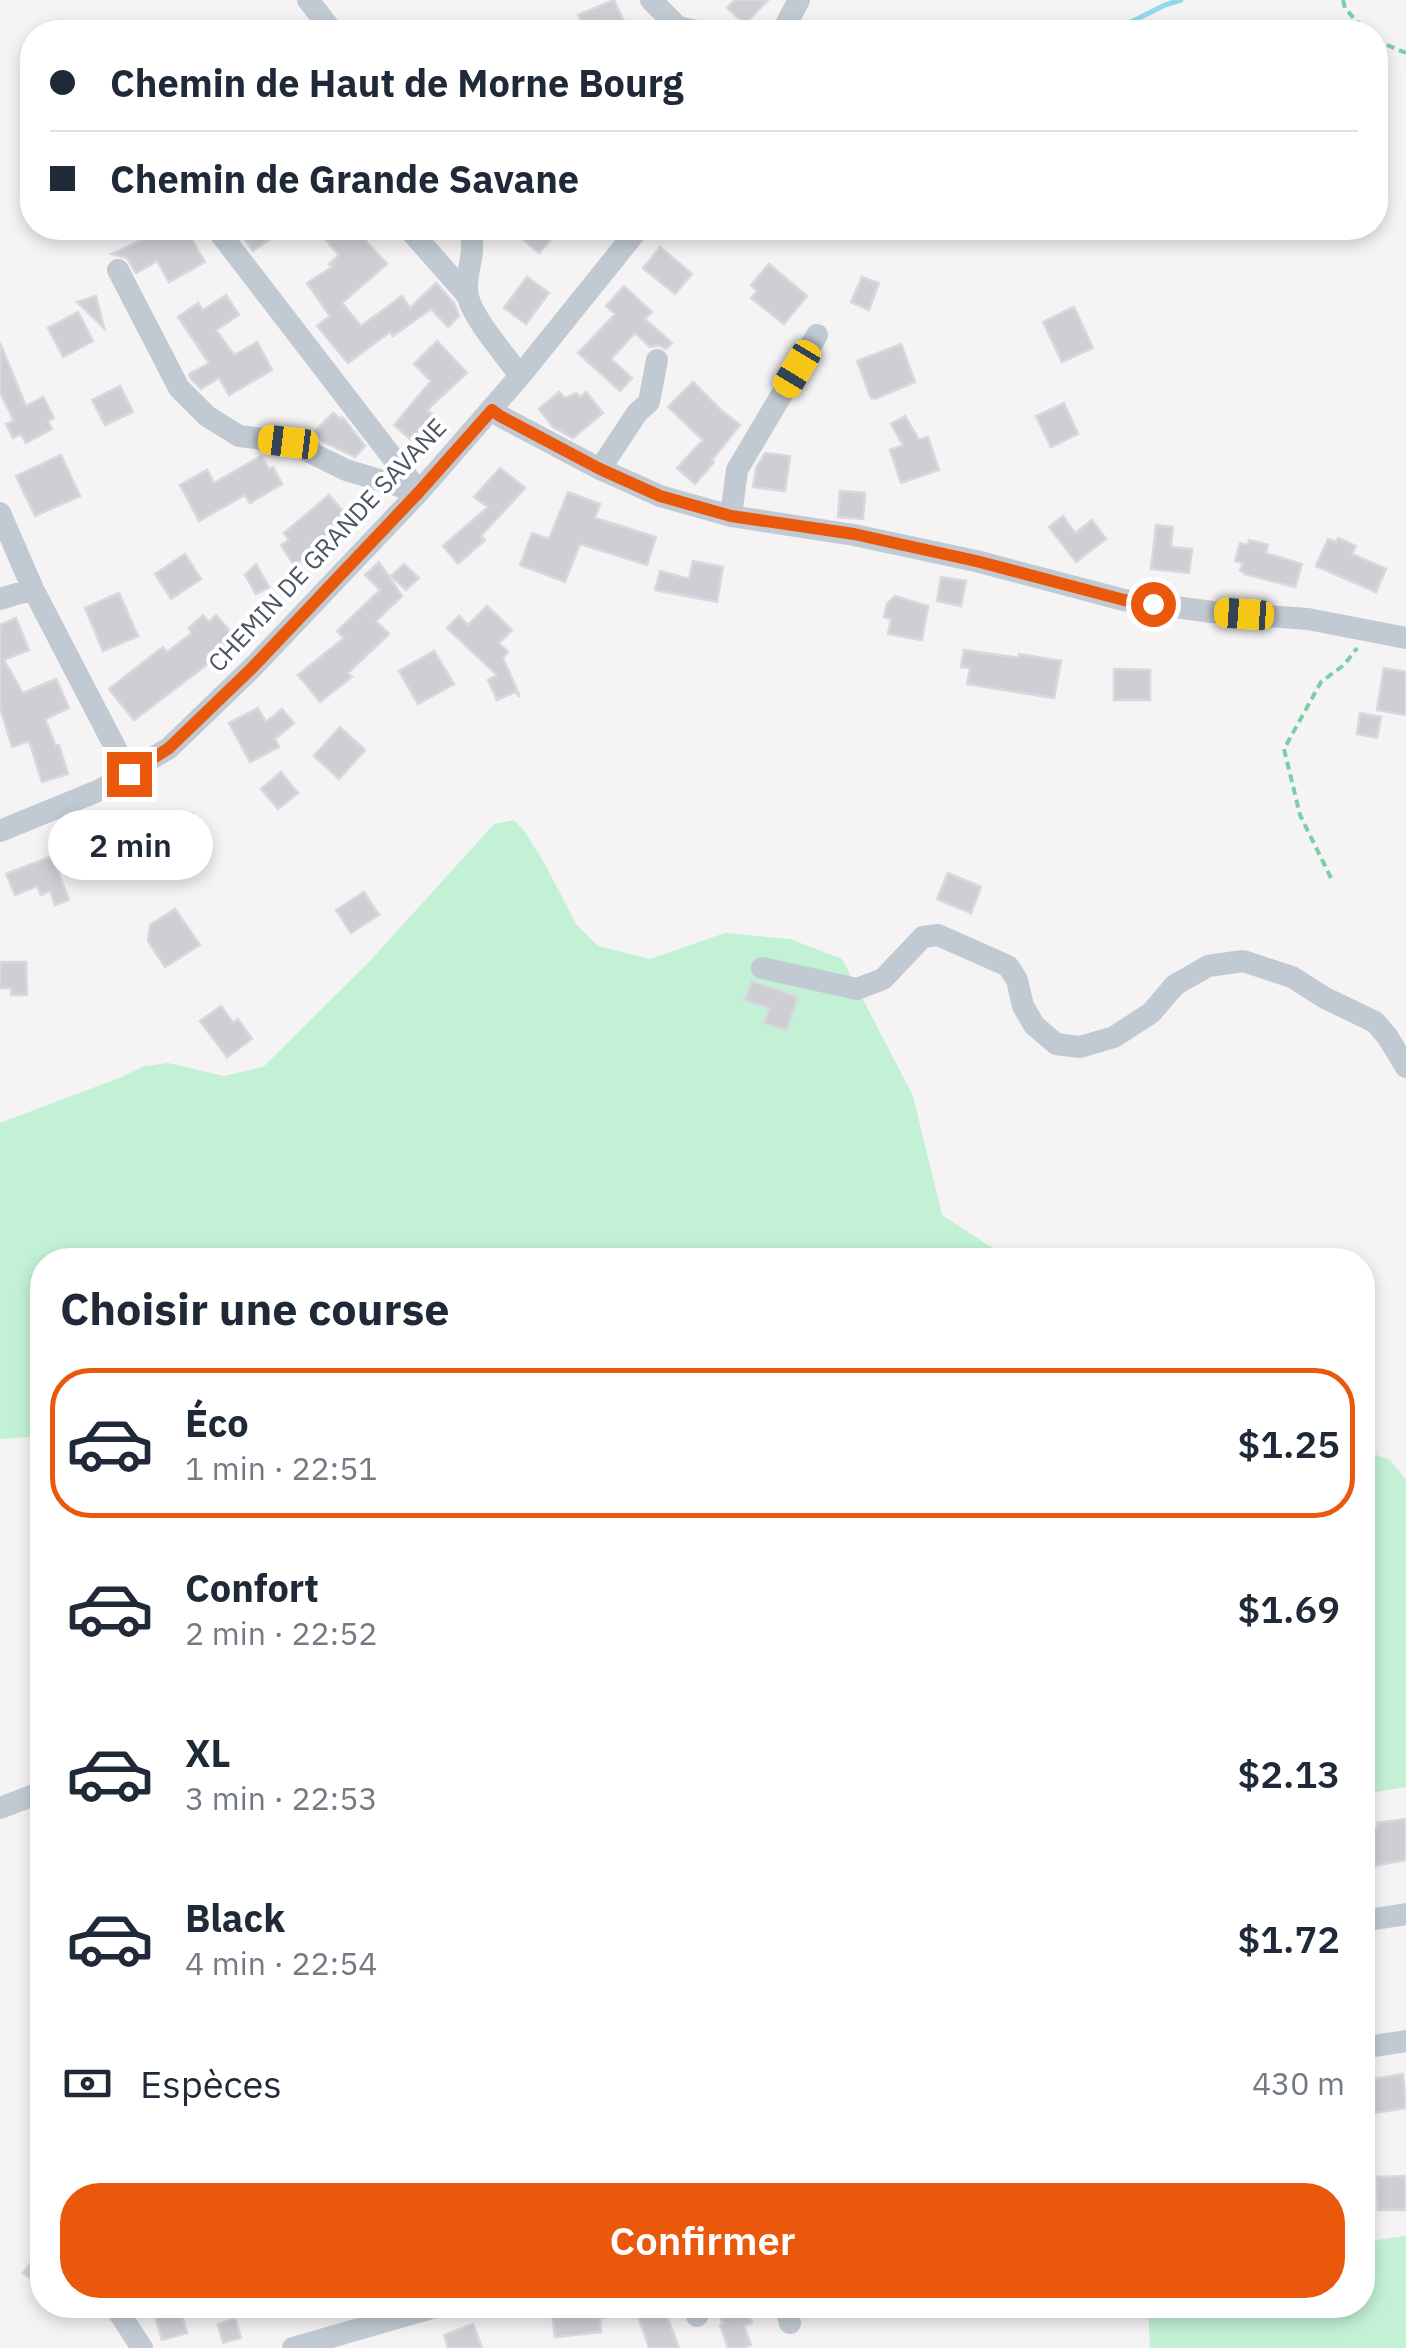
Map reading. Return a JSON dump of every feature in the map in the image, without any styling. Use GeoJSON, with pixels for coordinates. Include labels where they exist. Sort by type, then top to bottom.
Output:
{"type":"FeatureCollection","features":[{"type":"Feature","properties":{"kind":"street"},"geometry":{"type":"LineString","coordinates":[[308,0],[324,20]]}},
{"type":"Feature","properties":{"kind":"street"},"geometry":{"type":"LineString","coordinates":[[651,0],[670,20]]}},
{"type":"Feature","properties":{"kind":"street"},"geometry":{"type":"LineString","coordinates":[[225,240],[419,492]]}},
{"type":"Feature","properties":{"kind":"street"},"geometry":{"type":"LineString","coordinates":[[419,240],[467,295],[520,376]]}},
{"type":"Feature","properties":{"kind":"street"},"geometry":{"type":"LineString","coordinates":[[467,295],[473,240]]}},
{"type":"Feature","properties":{"kind":"street","name":"CHEMIN DE GRANDE SAVANE"},"geometry":{"type":"LineString","coordinates":[[0,831],[100,790],[169,748],[253,667],[419,492],[492,410],[629,240]]}},
{"type":"Feature","properties":{"kind":"street"},"geometry":{"type":"LineString","coordinates":[[118,270],[179,388],[208,416],[239,436],[288,442],[346,470],[419,492]]}},
{"type":"Feature","properties":{"kind":"street"},"geometry":{"type":"LineString","coordinates":[[731,516],[737,470],[817,335]]}},
{"type":"Feature","properties":{"kind":"street"},"geometry":{"type":"LineString","coordinates":[[600,469],[636,414],[649,402],[658,360]]}},
{"type":"Feature","properties":{"kind":"street"},"geometry":{"type":"LineString","coordinates":[[492,410],[600,469],[660,496],[731,516],[854,534],[1124,600],[1308,619],[1406,638]]}},
{"type":"Feature","properties":{"kind":"street"},"geometry":{"type":"LineString","coordinates":[[0,513],[33,589],[129,774]]}},
{"type":"Feature","properties":{"kind":"street"},"geometry":{"type":"LineString","coordinates":[[0,599],[33,589]]}},
{"type":"Feature","properties":{"kind":"street"},"geometry":{"type":"LineString","coordinates":[[762,968],[856,990],[884,979],[922,937],[938,935],[1008,966],[1034,1025],[1056,1044],[1080,1047],[1114,1037],[1151,1013],[1175,986],[1208,966],[1243,961],[1292,977],[1324,998],[1375,1022],[1406,1067]]}},
{"type":"Feature","properties":{"kind":"street"},"geometry":{"type":"LineString","coordinates":[[0,1808],[30,1797]]}},
{"type":"Feature","properties":{"kind":"street"},"geometry":{"type":"LineString","coordinates":[[1375,1919],[1406,1914]]}},
{"type":"Feature","properties":{"kind":"street"},"geometry":{"type":"LineString","coordinates":[[1375,2046],[1406,2041]]}},
{"type":"Feature","properties":{"kind":"street"},"geometry":{"type":"LineString","coordinates":[[122,2318],[142,2348]]}},
{"type":"Feature","properties":{"kind":"street"},"geometry":{"type":"LineString","coordinates":[[293,2348],[397,2318]]}},
{"type":"Feature","properties":{"kind":"path"},"geometry":{"type":"LineString","coordinates":[[1330,878],[1300,815],[1284,749],[1321,682],[1344,665],[1361,642],[1364,630]]}},
{"type":"Feature","properties":{"kind":"green space"},"geometry":{"type":"Polygon","coordinates":[[[514,820],[525,832],[576,924],[598,946],[650,959],[725,933],[790,939],[842,959],[913,1096],[942,1215],[993,1248],[30,1248],[30,1437],[0,1439],[0,1123],[145,1066],[168,1063],[224,1076],[263,1067],[370,961],[494,824],[514,820]]]}},
{"type":"Feature","properties":{"kind":"green space"},"geometry":{"type":"Polygon","coordinates":[[[1375,1454],[1390,1460],[1406,1480],[1406,1787],[1375,1792],[1375,1454]]]}},
{"type":"Feature","properties":{"kind":"green space"},"geometry":{"type":"Polygon","coordinates":[[[1406,2236],[1406,2348],[1150,2348],[1149,2318],[1375,2318],[1375,2240],[1406,2236]]]}},
{"type":"Feature","properties":{"kind":"building"},"geometry":{"type":"Polygon","coordinates":[[[614,0],[623,20],[580,20],[578,15],[614,0]]]}},
{"type":"Feature","properties":{"kind":"building"},"geometry":{"type":"Polygon","coordinates":[[[735,0],[768,0],[749,20],[740,20],[727,8],[735,0]]]}},
{"type":"Feature","properties":{"kind":"building"},"geometry":{"type":"Polygon","coordinates":[[[142,240],[192,240],[205,262],[169,282],[157,261],[136,273],[127,258],[112,254],[142,240]]]}},
{"type":"Feature","properties":{"kind":"building"},"geometry":{"type":"Polygon","coordinates":[[[245,240],[269,240],[253,251],[245,240]]]}},
{"type":"Feature","properties":{"kind":"building"},"geometry":{"type":"Polygon","coordinates":[[[326,240],[365,240],[387,264],[342,303],[361,326],[402,296],[410,308],[436,283],[454,303],[459,316],[448,327],[431,309],[393,336],[390,332],[348,363],[317,326],[330,316],[307,283],[332,267],[329,264],[339,255],[326,240]]]}},
{"type":"Feature","properties":{"kind":"building"},"geometry":{"type":"Polygon","coordinates":[[[523,240],[550,240],[539,253],[523,240]]]}},
{"type":"Feature","properties":{"kind":"building"},"geometry":{"type":"Polygon","coordinates":[[[660,247],[692,274],[675,294],[643,268],[660,247]]]}},
{"type":"Feature","properties":{"kind":"building"},"geometry":{"type":"Polygon","coordinates":[[[769,264],[807,296],[784,324],[751,298],[757,291],[751,285],[769,264]]]}},
{"type":"Feature","properties":{"kind":"building"},"geometry":{"type":"Polygon","coordinates":[[[527,277],[549,293],[526,324],[504,308],[527,277]]]}},
{"type":"Feature","properties":{"kind":"building"},"geometry":{"type":"Polygon","coordinates":[[[862,277],[879,283],[869,310],[851,302],[862,277]]]}},
{"type":"Feature","properties":{"kind":"building"},"geometry":{"type":"Polygon","coordinates":[[[624,286],[652,312],[645,319],[672,343],[666,349],[659,345],[650,347],[635,333],[611,359],[632,378],[620,391],[578,353],[615,314],[606,306],[624,286]]]}},
{"type":"Feature","properties":{"kind":"building"},"geometry":{"type":"Polygon","coordinates":[[[226,295],[239,315],[216,330],[234,355],[257,342],[272,370],[229,395],[219,378],[201,389],[191,379],[189,374],[209,363],[178,317],[198,303],[203,310],[226,295]]]}},
{"type":"Feature","properties":{"kind":"building"},"geometry":{"type":"Polygon","coordinates":[[[96,296],[104,328],[77,302],[96,296]]]}},
{"type":"Feature","properties":{"kind":"building"},"geometry":{"type":"Polygon","coordinates":[[[1074,307],[1093,348],[1062,362],[1043,322],[1074,307]]]}},
{"type":"Feature","properties":{"kind":"building"},"geometry":{"type":"Polygon","coordinates":[[[78,312],[93,341],[63,357],[48,328],[78,312]]]}},
{"type":"Feature","properties":{"kind":"building"},"geometry":{"type":"Polygon","coordinates":[[[437,341],[467,373],[427,410],[439,420],[417,445],[394,425],[431,381],[414,364],[437,341]]]}},
{"type":"Feature","properties":{"kind":"building"},"geometry":{"type":"Polygon","coordinates":[[[0,343],[26,406],[43,397],[54,418],[48,421],[52,429],[26,443],[21,434],[13,438],[6,424],[14,421],[0,392],[0,343]]]}},
{"type":"Feature","properties":{"kind":"building"},"geometry":{"type":"Polygon","coordinates":[[[901,344],[915,382],[871,398],[857,361],[901,344]]]}},
{"type":"Feature","properties":{"kind":"building"},"geometry":{"type":"Polygon","coordinates":[[[693,382],[740,425],[695,484],[677,468],[703,440],[668,407],[693,382]]]}},
{"type":"Feature","properties":{"kind":"building"},"geometry":{"type":"Polygon","coordinates":[[[120,386],[133,412],[105,425],[92,400],[120,386]]]}},
{"type":"Feature","properties":{"kind":"building"},"geometry":{"type":"Polygon","coordinates":[[[559,392],[565,398],[576,393],[580,397],[586,392],[603,413],[573,438],[553,427],[539,409],[559,392]]]}},
{"type":"Feature","properties":{"kind":"building"},"geometry":{"type":"Polygon","coordinates":[[[1064,403],[1078,434],[1051,447],[1036,416],[1064,403]]]}},
{"type":"Feature","properties":{"kind":"building"},"geometry":{"type":"Polygon","coordinates":[[[333,413],[344,419],[365,446],[355,457],[313,433],[333,413]]]}},
{"type":"Feature","properties":{"kind":"building"},"geometry":{"type":"Polygon","coordinates":[[[905,416],[919,440],[928,437],[939,470],[901,483],[890,450],[903,445],[891,424],[905,416]]]}},
{"type":"Feature","properties":{"kind":"building"},"geometry":{"type":"Polygon","coordinates":[[[765,453],[790,456],[785,491],[753,487],[756,468],[765,453]]]}},
{"type":"Feature","properties":{"kind":"building"},"geometry":{"type":"Polygon","coordinates":[[[61,455],[80,496],[35,516],[16,476],[61,455]]]}},
{"type":"Feature","properties":{"kind":"building"},"geometry":{"type":"Polygon","coordinates":[[[261,456],[282,484],[250,503],[245,495],[199,521],[180,485],[207,470],[214,483],[261,456]]]}},
{"type":"Feature","properties":{"kind":"building"},"geometry":{"type":"Polygon","coordinates":[[[500,468],[525,488],[481,536],[485,540],[458,564],[443,546],[488,507],[474,497],[500,468]]]}},
{"type":"Feature","properties":{"kind":"building"},"geometry":{"type":"Polygon","coordinates":[[[840,491],[865,493],[863,519],[838,517],[840,491]]]}},
{"type":"Feature","properties":{"kind":"building"},"geometry":{"type":"Polygon","coordinates":[[[568,492],[600,504],[595,518],[656,537],[647,565],[580,544],[565,582],[520,565],[532,533],[549,539],[568,492]]]}},
{"type":"Feature","properties":{"kind":"building"},"geometry":{"type":"Polygon","coordinates":[[[329,495],[355,525],[333,544],[294,565],[281,545],[289,540],[284,533],[329,495]]]}},
{"type":"Feature","properties":{"kind":"building"},"geometry":{"type":"Polygon","coordinates":[[[1063,516],[1075,533],[1092,520],[1106,539],[1076,562],[1049,527],[1063,516]]]}},
{"type":"Feature","properties":{"kind":"building"},"geometry":{"type":"Polygon","coordinates":[[[1156,525],[1173,527],[1171,547],[1192,549],[1189,573],[1151,569],[1156,525]]]}},
{"type":"Feature","properties":{"kind":"building"},"geometry":{"type":"Polygon","coordinates":[[[1338,538],[1356,546],[1352,554],[1386,569],[1376,592],[1316,566],[1328,539],[1336,542],[1338,538]]]}},
{"type":"Feature","properties":{"kind":"building"},"geometry":{"type":"Polygon","coordinates":[[[1249,540],[1268,545],[1266,553],[1302,564],[1295,587],[1240,571],[1243,563],[1235,561],[1240,543],[1248,545],[1249,540]]]}},
{"type":"Feature","properties":{"kind":"building"},"geometry":{"type":"Polygon","coordinates":[[[185,554],[201,579],[171,599],[155,574],[185,554]]]}},
{"type":"Feature","properties":{"kind":"building"},"geometry":{"type":"Polygon","coordinates":[[[693,561],[723,567],[717,602],[655,590],[660,571],[689,579],[693,561]]]}},
{"type":"Feature","properties":{"kind":"building"},"geometry":{"type":"Polygon","coordinates":[[[379,562],[402,596],[376,621],[389,634],[348,673],[352,677],[320,702],[298,675],[344,638],[337,631],[380,590],[365,575],[379,562]]]}},
{"type":"Feature","properties":{"kind":"building"},"geometry":{"type":"Polygon","coordinates":[[[256,564],[269,587],[256,594],[245,575],[256,564]]]}},
{"type":"Feature","properties":{"kind":"building"},"geometry":{"type":"Polygon","coordinates":[[[404,564],[419,578],[406,590],[391,576],[404,564]]]}},
{"type":"Feature","properties":{"kind":"building"},"geometry":{"type":"Polygon","coordinates":[[[941,577],[966,581],[961,606],[937,601],[941,577]]]}},
{"type":"Feature","properties":{"kind":"building"},"geometry":{"type":"Polygon","coordinates":[[[119,593],[138,636],[103,651],[85,608],[119,593]]]}},
{"type":"Feature","properties":{"kind":"building"},"geometry":{"type":"Polygon","coordinates":[[[895,596],[928,606],[922,640],[888,634],[891,619],[884,617],[887,604],[895,596]]]}},
{"type":"Feature","properties":{"kind":"building"},"geometry":{"type":"Polygon","coordinates":[[[487,606],[512,630],[499,643],[508,652],[503,658],[520,697],[515,692],[497,700],[488,680],[497,675],[447,628],[459,616],[468,625],[487,606]]]}},
{"type":"Feature","properties":{"kind":"building"},"geometry":{"type":"Polygon","coordinates":[[[203,615],[209,622],[216,615],[235,637],[209,663],[134,720],[109,689],[163,647],[167,652],[192,633],[189,628],[203,615]]]}},
{"type":"Feature","properties":{"kind":"building"},"geometry":{"type":"Polygon","coordinates":[[[16,618],[29,650],[4,660],[23,693],[56,679],[69,708],[45,719],[68,774],[42,782],[29,741],[12,747],[0,707],[0,625],[16,618]]]}},
{"type":"Feature","properties":{"kind":"building"},"geometry":{"type":"Polygon","coordinates":[[[964,650],[1061,661],[1054,698],[967,684],[970,668],[961,667],[964,650]]]}},
{"type":"Feature","properties":{"kind":"building"},"geometry":{"type":"Polygon","coordinates":[[[434,651],[454,684],[418,704],[399,671],[434,651]]]}},
{"type":"Feature","properties":{"kind":"building"},"geometry":{"type":"Polygon","coordinates":[[[1384,668],[1406,672],[1406,715],[1377,710],[1384,668]]]}},
{"type":"Feature","properties":{"kind":"building"},"geometry":{"type":"Polygon","coordinates":[[[1114,669],[1150,670],[1150,700],[1114,700],[1114,669]]]}},
{"type":"Feature","properties":{"kind":"building"},"geometry":{"type":"Polygon","coordinates":[[[258,708],[266,722],[282,709],[294,723],[275,739],[279,747],[250,762],[229,723],[258,708]]]}},
{"type":"Feature","properties":{"kind":"building"},"geometry":{"type":"Polygon","coordinates":[[[1360,713],[1381,717],[1377,738],[1357,734],[1360,713]]]}},
{"type":"Feature","properties":{"kind":"building"},"geometry":{"type":"Polygon","coordinates":[[[340,727],[365,750],[339,779],[314,756],[340,727]]]}},
{"type":"Feature","properties":{"kind":"building"},"geometry":{"type":"Polygon","coordinates":[[[281,772],[298,793],[278,809],[261,789],[281,772]]]}},
{"type":"Feature","properties":{"kind":"building"},"geometry":{"type":"Polygon","coordinates":[[[128,811],[148,850],[109,864],[98,822],[128,811]]]}},
{"type":"Feature","properties":{"kind":"building"},"geometry":{"type":"Polygon","coordinates":[[[192,813],[211,840],[179,862],[160,835],[192,813]]]}},
{"type":"Feature","properties":{"kind":"building"},"geometry":{"type":"Polygon","coordinates":[[[52,856],[69,900],[55,905],[50,891],[41,895],[37,886],[15,895],[6,874],[52,856]]]}},
{"type":"Feature","properties":{"kind":"building"},"geometry":{"type":"Polygon","coordinates":[[[948,873],[981,887],[971,913],[937,899],[948,873]]]}},
{"type":"Feature","properties":{"kind":"building"},"geometry":{"type":"Polygon","coordinates":[[[364,892],[379,915],[351,933],[336,910],[364,892]]]}},
{"type":"Feature","properties":{"kind":"building"},"geometry":{"type":"Polygon","coordinates":[[[175,909],[200,945],[165,967],[148,941],[150,925],[175,909]]]}},
{"type":"Feature","properties":{"kind":"building"},"geometry":{"type":"Polygon","coordinates":[[[0,962],[26,962],[27,995],[11,995],[11,988],[0,988],[0,962]]]}},
{"type":"Feature","properties":{"kind":"building"},"geometry":{"type":"Polygon","coordinates":[[[752,981],[798,997],[787,1030],[764,1023],[769,1008],[745,1000],[752,981]]]}},
{"type":"Feature","properties":{"kind":"building"},"geometry":{"type":"Polygon","coordinates":[[[221,1006],[233,1023],[238,1019],[252,1039],[227,1057],[200,1021],[221,1006]]]}},
{"type":"Feature","properties":{"kind":"building"},"geometry":{"type":"Polygon","coordinates":[[[1406,1819],[1406,1860],[1375,1866],[1377,1823],[1406,1819]]]}},
{"type":"Feature","properties":{"kind":"building"},"geometry":{"type":"Polygon","coordinates":[[[1403,2074],[1406,2108],[1375,2113],[1375,2079],[1403,2074]]]}},
{"type":"Feature","properties":{"kind":"building"},"geometry":{"type":"Polygon","coordinates":[[[1405,2176],[1406,2210],[1378,2210],[1377,2177],[1405,2176]]]}},
{"type":"Feature","properties":{"kind":"building"},"geometry":{"type":"Polygon","coordinates":[[[156,2318],[183,2318],[187,2333],[162,2340],[156,2318]]]}},
{"type":"Feature","properties":{"kind":"building"},"geometry":{"type":"Polygon","coordinates":[[[553,2318],[600,2318],[601,2332],[555,2337],[553,2318]]]}},
{"type":"Feature","properties":{"kind":"building"},"geometry":{"type":"Polygon","coordinates":[[[639,2318],[668,2318],[679,2348],[649,2348],[639,2318]]]}},
{"type":"Feature","properties":{"kind":"building"},"geometry":{"type":"Polygon","coordinates":[[[720,2318],[750,2318],[752,2323],[744,2326],[751,2345],[728,2348],[720,2325],[720,2318]]]}},
{"type":"Feature","properties":{"kind":"building"},"geometry":{"type":"Polygon","coordinates":[[[235,2319],[241,2338],[223,2343],[218,2324],[235,2319]]]}},
{"type":"Feature","properties":{"kind":"building"},"geometry":{"type":"Polygon","coordinates":[[[473,2324],[482,2348],[448,2348],[444,2335],[473,2324]]]}},
{"type":"Feature","properties":{"kind":"waterway"},"geometry":{"type":"LineString","coordinates":[[1135,20],[1181,0]]}},
{"type":"Feature","properties":{"kind":"route"},"geometry":{"type":"LineString","coordinates":[[129,774],[169,748],[253,667],[492,410],[600,469],[660,496],[731,516],[854,534],[1153,604]]}}]}
